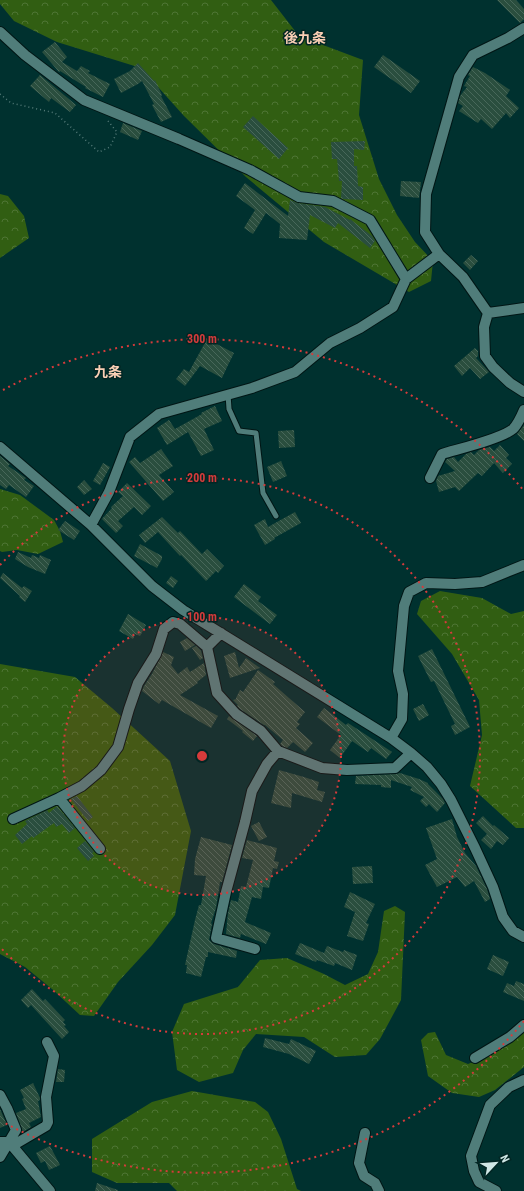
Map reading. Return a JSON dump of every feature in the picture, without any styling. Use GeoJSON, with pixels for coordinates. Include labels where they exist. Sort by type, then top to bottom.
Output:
{"type":"FeatureCollection","features":[{"type":"Feature","properties":{"kind":"street"},"geometry":{"type":"LineString","coordinates":[[488,313],[463,277],[439,254],[425,232],[426,194],[459,77],[473,56],[524,28]]}},
{"type":"Feature","properties":{"kind":"street"},"geometry":{"type":"LineString","coordinates":[[0,32],[25,55],[84,100],[250,170],[299,197],[333,201],[370,220],[406,279]]}},
{"type":"Feature","properties":{"kind":"street"},"geometry":{"type":"LineString","coordinates":[[91,525],[109,492],[130,437],[159,414],[252,388],[295,372],[330,343],[360,328],[393,307],[406,279],[439,254]]}},
{"type":"Feature","properties":{"kind":"street"},"geometry":{"type":"LineString","coordinates":[[488,313],[524,308]]}},
{"type":"Feature","properties":{"kind":"street"},"geometry":{"type":"LineString","coordinates":[[488,313],[484,327],[485,356],[493,367],[510,383],[524,392]]}},
{"type":"Feature","properties":{"kind":"street"},"geometry":{"type":"LineString","coordinates":[[430,478],[442,454],[496,438],[512,430],[520,420],[524,410]]}},
{"type":"Feature","properties":{"kind":"street"},"geometry":{"type":"LineString","coordinates":[[0,447],[91,525],[152,586],[183,610],[222,632],[391,738],[427,767],[441,784],[451,800],[493,887],[503,917],[513,930],[524,936]]}},
{"type":"Feature","properties":{"kind":"street"},"geometry":{"type":"LineString","coordinates":[[391,738],[402,719],[404,694],[398,671],[404,606],[410,592],[426,583],[455,584],[482,582],[524,565]]}},
{"type":"Feature","properties":{"kind":"street"},"geometry":{"type":"LineString","coordinates":[[13,819],[82,786],[101,770],[118,748],[138,683],[156,654],[164,629],[173,622],[180,624],[207,647],[217,693],[236,714],[262,731],[278,751],[322,768],[347,770],[395,768],[411,753]]}},
{"type":"Feature","properties":{"kind":"street"},"geometry":{"type":"LineString","coordinates":[[207,647],[222,632]]}},
{"type":"Feature","properties":{"kind":"street"},"geometry":{"type":"LineString","coordinates":[[255,949],[216,938],[226,892],[252,791],[267,764],[278,751]]}},
{"type":"Feature","properties":{"kind":"street"},"geometry":{"type":"LineString","coordinates":[[59,798],[100,849]]}},
{"type":"Feature","properties":{"kind":"street"},"geometry":{"type":"LineString","coordinates":[[475,1058],[510,1037],[524,1025]]}},
{"type":"Feature","properties":{"kind":"street"},"geometry":{"type":"LineString","coordinates":[[7,1143],[46,1126],[48,1122],[46,1097],[54,1056],[47,1042]]}},
{"type":"Feature","properties":{"kind":"street"},"geometry":{"type":"LineString","coordinates":[[496,1191],[479,1182],[474,1171],[471,1156],[490,1105],[509,1087],[524,1080]]}},
{"type":"Feature","properties":{"kind":"street"},"geometry":{"type":"LineString","coordinates":[[0,1095],[16,1130],[0,1157]]}},
{"type":"Feature","properties":{"kind":"street"},"geometry":{"type":"LineString","coordinates":[[366,1133],[359,1163],[364,1176],[375,1183],[379,1191]]}},
{"type":"Feature","properties":{"kind":"street"},"geometry":{"type":"LineString","coordinates":[[7,1143],[50,1191]]}},
{"type":"Feature","properties":{"kind":"lane"},"geometry":{"type":"LineString","coordinates":[[228,394],[229,409],[239,431],[256,433],[263,493],[276,516]]}},
{"type":"Feature","properties":{"kind":"path"},"geometry":{"type":"LineString","coordinates":[[0,94],[11,103],[55,113],[99,152],[110,147],[117,132],[97,105]]}},
{"type":"Feature","properties":{"kind":"green space"},"geometry":{"type":"Polygon","coordinates":[[[0,0],[271,0],[299,36],[363,60],[359,115],[379,179],[397,215],[415,242],[433,261],[431,281],[409,292],[324,242],[246,177],[184,116],[141,68],[57,42],[14,21],[0,4],[0,0]]]}},
{"type":"Feature","properties":{"kind":"green space"},"geometry":{"type":"Polygon","coordinates":[[[0,194],[8,196],[24,216],[29,238],[0,258],[0,194]]]}},
{"type":"Feature","properties":{"kind":"green space"},"geometry":{"type":"Polygon","coordinates":[[[0,489],[20,495],[54,520],[60,531],[63,542],[38,554],[17,550],[0,551],[0,489]]]}},
{"type":"Feature","properties":{"kind":"green space"},"geometry":{"type":"Polygon","coordinates":[[[440,591],[482,598],[511,614],[524,611],[524,828],[516,828],[470,786],[482,735],[479,700],[452,654],[417,614],[421,601],[440,591]]]}},
{"type":"Feature","properties":{"kind":"green space"},"geometry":{"type":"Polygon","coordinates":[[[0,664],[75,677],[112,708],[170,761],[191,831],[175,915],[152,945],[118,982],[94,1016],[80,1015],[25,967],[0,954],[0,664]]]}},
{"type":"Feature","properties":{"kind":"green space"},"geometry":{"type":"Polygon","coordinates":[[[395,906],[405,912],[401,1000],[380,1039],[366,1055],[335,1057],[304,1037],[256,1034],[243,1050],[233,1073],[199,1082],[177,1070],[172,1032],[184,1004],[238,987],[260,960],[287,958],[345,985],[368,974],[378,952],[384,911],[395,906]]]}},
{"type":"Feature","properties":{"kind":"green space"},"geometry":{"type":"Polygon","coordinates":[[[435,1032],[446,1055],[468,1064],[483,1058],[511,1042],[524,1032],[524,1067],[495,1090],[479,1097],[452,1093],[428,1076],[421,1040],[428,1033],[435,1032]]]}},
{"type":"Feature","properties":{"kind":"green space"},"geometry":{"type":"Polygon","coordinates":[[[192,1091],[255,1102],[268,1112],[281,1139],[297,1189],[301,1191],[177,1191],[169,1183],[117,1183],[92,1172],[92,1139],[152,1102],[192,1091]]]}},
{"type":"Feature","properties":{"kind":"building"},"geometry":{"type":"Polygon","coordinates":[[[497,0],[516,0],[524,9],[524,19],[520,23],[497,0]]]}},
{"type":"Feature","properties":{"kind":"building"},"geometry":{"type":"Polygon","coordinates":[[[55,42],[67,57],[62,62],[77,71],[81,66],[90,71],[88,73],[110,84],[103,97],[85,88],[86,87],[60,71],[59,72],[42,52],[55,42]]]}},
{"type":"Feature","properties":{"kind":"building"},"geometry":{"type":"Polygon","coordinates":[[[383,55],[420,81],[411,93],[374,67],[383,55]]]}},
{"type":"Feature","properties":{"kind":"building"},"geometry":{"type":"Polygon","coordinates":[[[138,63],[154,81],[155,80],[162,95],[161,96],[172,117],[161,122],[152,105],[154,104],[142,81],[121,93],[114,79],[130,71],[138,63]]]}},
{"type":"Feature","properties":{"kind":"building"},"geometry":{"type":"Polygon","coordinates":[[[473,67],[485,73],[510,90],[506,96],[519,108],[510,118],[506,113],[492,129],[481,119],[478,123],[459,111],[463,106],[458,103],[460,96],[467,87],[464,86],[473,67]]]}},
{"type":"Feature","properties":{"kind":"building"},"geometry":{"type":"Polygon","coordinates":[[[40,75],[76,105],[70,112],[51,98],[49,102],[30,86],[40,75]]]}},
{"type":"Feature","properties":{"kind":"building"},"geometry":{"type":"Polygon","coordinates":[[[253,116],[288,148],[279,159],[243,127],[253,116]]]}},
{"type":"Feature","properties":{"kind":"building"},"geometry":{"type":"Polygon","coordinates":[[[123,123],[142,131],[138,140],[120,132],[123,123]]]}},
{"type":"Feature","properties":{"kind":"building"},"geometry":{"type":"Polygon","coordinates":[[[365,141],[364,150],[354,149],[354,166],[357,166],[358,186],[363,187],[363,200],[343,199],[341,198],[342,181],[339,181],[337,159],[332,159],[331,142],[365,141]]]}},
{"type":"Feature","properties":{"kind":"building"},"geometry":{"type":"Polygon","coordinates":[[[401,181],[421,182],[419,198],[400,196],[401,181]]]}},
{"type":"Feature","properties":{"kind":"building"},"geometry":{"type":"Polygon","coordinates":[[[245,183],[288,216],[290,200],[298,203],[325,207],[350,219],[372,236],[375,241],[370,248],[338,223],[335,228],[310,215],[307,240],[279,238],[280,224],[266,213],[253,234],[244,228],[255,210],[236,196],[245,183]]]}},
{"type":"Feature","properties":{"kind":"building"},"geometry":{"type":"Polygon","coordinates":[[[471,255],[478,261],[470,270],[463,263],[471,255]]]}},
{"type":"Feature","properties":{"kind":"building"},"geometry":{"type":"Polygon","coordinates":[[[207,339],[234,353],[222,378],[200,366],[185,386],[176,379],[184,369],[189,372],[207,339]]]}},
{"type":"Feature","properties":{"kind":"building"},"geometry":{"type":"Polygon","coordinates":[[[475,348],[478,351],[478,356],[476,358],[489,372],[480,379],[470,368],[462,376],[454,366],[475,348]]]}},
{"type":"Feature","properties":{"kind":"building"},"geometry":{"type":"Polygon","coordinates":[[[215,406],[222,421],[204,429],[214,450],[201,456],[188,432],[167,445],[157,428],[169,420],[175,429],[215,406]]]}},
{"type":"Feature","properties":{"kind":"building"},"geometry":{"type":"Polygon","coordinates":[[[524,425],[524,441],[517,434],[524,425]]]}},
{"type":"Feature","properties":{"kind":"building"},"geometry":{"type":"Polygon","coordinates":[[[294,430],[295,447],[279,448],[278,431],[294,430]]]}},
{"type":"Feature","properties":{"kind":"building"},"geometry":{"type":"Polygon","coordinates":[[[500,445],[509,455],[506,458],[512,464],[503,473],[494,463],[482,476],[478,473],[459,491],[455,487],[439,492],[436,481],[438,476],[455,471],[445,462],[447,459],[454,457],[458,462],[466,454],[471,452],[474,455],[479,450],[490,447],[494,451],[500,445]]]}},
{"type":"Feature","properties":{"kind":"building"},"geometry":{"type":"Polygon","coordinates":[[[161,449],[173,466],[159,475],[174,492],[163,501],[129,462],[135,457],[140,463],[161,449]]]}},
{"type":"Feature","properties":{"kind":"building"},"geometry":{"type":"Polygon","coordinates":[[[0,456],[10,464],[8,466],[26,478],[24,480],[34,486],[26,497],[9,485],[6,489],[0,485],[0,456]]]}},
{"type":"Feature","properties":{"kind":"building"},"geometry":{"type":"Polygon","coordinates":[[[281,461],[287,476],[273,482],[267,467],[281,461]]]}},
{"type":"Feature","properties":{"kind":"building"},"geometry":{"type":"Polygon","coordinates":[[[103,463],[110,467],[100,485],[93,481],[103,463]]]}},
{"type":"Feature","properties":{"kind":"building"},"geometry":{"type":"Polygon","coordinates":[[[84,480],[92,489],[84,495],[77,487],[84,480]]]}},
{"type":"Feature","properties":{"kind":"building"},"geometry":{"type":"Polygon","coordinates":[[[127,483],[151,506],[142,515],[134,507],[118,521],[123,526],[116,533],[102,519],[112,508],[111,507],[123,496],[118,492],[127,483]]]}},
{"type":"Feature","properties":{"kind":"building"},"geometry":{"type":"Polygon","coordinates":[[[295,512],[301,523],[274,538],[275,539],[265,545],[254,525],[265,519],[268,527],[295,512]]]}},
{"type":"Feature","properties":{"kind":"building"},"geometry":{"type":"Polygon","coordinates":[[[162,517],[178,533],[180,531],[202,554],[207,549],[224,566],[218,573],[216,571],[206,581],[158,532],[145,543],[139,535],[162,517]]]}},
{"type":"Feature","properties":{"kind":"building"},"geometry":{"type":"Polygon","coordinates":[[[65,521],[80,531],[74,540],[58,530],[65,521]]]}},
{"type":"Feature","properties":{"kind":"building"},"geometry":{"type":"Polygon","coordinates":[[[140,544],[162,556],[157,568],[134,556],[140,544]]]}},
{"type":"Feature","properties":{"kind":"building"},"geometry":{"type":"Polygon","coordinates":[[[18,552],[31,558],[32,555],[39,558],[40,555],[51,560],[45,574],[28,567],[15,559],[18,552]]]}},
{"type":"Feature","properties":{"kind":"building"},"geometry":{"type":"Polygon","coordinates":[[[3,573],[22,588],[24,586],[32,591],[25,602],[0,578],[3,573]]]}},
{"type":"Feature","properties":{"kind":"building"},"geometry":{"type":"Polygon","coordinates":[[[171,576],[178,581],[173,588],[166,583],[171,576]]]}},
{"type":"Feature","properties":{"kind":"building"},"geometry":{"type":"Polygon","coordinates":[[[244,584],[261,597],[258,601],[277,615],[270,624],[234,597],[244,584]]]}},
{"type":"Feature","properties":{"kind":"building"},"geometry":{"type":"Polygon","coordinates":[[[128,614],[146,625],[140,636],[135,634],[133,639],[119,631],[128,614]]]}},
{"type":"Feature","properties":{"kind":"building"},"geometry":{"type":"Polygon","coordinates":[[[187,638],[195,645],[185,651],[180,642],[187,638]]]}},
{"type":"Feature","properties":{"kind":"building"},"geometry":{"type":"Polygon","coordinates":[[[196,646],[201,651],[203,658],[200,660],[192,648],[196,646]]]}},
{"type":"Feature","properties":{"kind":"building"},"geometry":{"type":"Polygon","coordinates":[[[432,649],[470,727],[455,735],[451,726],[455,724],[434,681],[431,682],[418,656],[432,649]]]}},
{"type":"Feature","properties":{"kind":"building"},"geometry":{"type":"Polygon","coordinates":[[[163,652],[174,657],[171,665],[178,674],[187,667],[190,672],[204,663],[206,675],[197,682],[198,683],[180,695],[218,716],[211,728],[162,700],[159,704],[142,691],[163,652]]]}},
{"type":"Feature","properties":{"kind":"building"},"geometry":{"type":"Polygon","coordinates":[[[235,652],[239,668],[246,658],[260,668],[230,678],[224,656],[235,652]]]}},
{"type":"Feature","properties":{"kind":"building"},"geometry":{"type":"Polygon","coordinates":[[[258,670],[275,682],[273,684],[305,712],[297,722],[300,724],[296,728],[313,743],[305,752],[293,742],[287,748],[282,746],[280,744],[283,740],[265,725],[240,709],[233,700],[236,699],[240,690],[243,692],[258,670]]]}},
{"type":"Feature","properties":{"kind":"building"},"geometry":{"type":"Polygon","coordinates":[[[423,704],[429,715],[419,721],[413,709],[423,704]]]}},
{"type":"Feature","properties":{"kind":"building"},"geometry":{"type":"Polygon","coordinates":[[[324,708],[346,725],[348,723],[392,752],[386,759],[371,748],[368,752],[352,741],[340,758],[330,750],[341,735],[317,717],[324,708]]]}},
{"type":"Feature","properties":{"kind":"building"},"geometry":{"type":"Polygon","coordinates":[[[229,716],[257,736],[253,741],[227,719],[229,716]]]}},
{"type":"Feature","properties":{"kind":"building"},"geometry":{"type":"Polygon","coordinates":[[[279,770],[319,782],[317,790],[325,792],[322,802],[292,793],[291,808],[271,803],[279,770]]]}},
{"type":"Feature","properties":{"kind":"building"},"geometry":{"type":"Polygon","coordinates":[[[400,773],[428,783],[445,803],[437,812],[429,804],[426,807],[420,801],[424,797],[410,790],[412,787],[391,780],[391,788],[381,787],[381,785],[355,784],[356,776],[400,773]]]}},
{"type":"Feature","properties":{"kind":"building"},"geometry":{"type":"Polygon","coordinates":[[[77,796],[93,817],[88,821],[71,799],[77,796]]]}},
{"type":"Feature","properties":{"kind":"building"},"geometry":{"type":"Polygon","coordinates":[[[57,806],[75,828],[69,833],[62,824],[56,827],[54,823],[33,838],[32,836],[22,844],[15,835],[27,824],[25,821],[47,810],[49,813],[57,806]]]}},
{"type":"Feature","properties":{"kind":"building"},"geometry":{"type":"Polygon","coordinates":[[[483,816],[509,838],[503,845],[497,841],[491,849],[481,840],[487,834],[476,823],[483,816]]]}},
{"type":"Feature","properties":{"kind":"building"},"geometry":{"type":"Polygon","coordinates":[[[452,819],[457,837],[465,853],[476,866],[487,889],[490,899],[485,902],[474,881],[465,887],[457,877],[437,887],[425,865],[437,859],[426,828],[452,819]]]}},
{"type":"Feature","properties":{"kind":"building"},"geometry":{"type":"Polygon","coordinates":[[[259,822],[267,837],[259,841],[251,826],[259,822]]]}},
{"type":"Feature","properties":{"kind":"building"},"geometry":{"type":"Polygon","coordinates":[[[201,837],[232,845],[222,882],[220,882],[216,908],[211,923],[209,940],[214,944],[237,951],[236,958],[208,952],[208,957],[206,957],[201,977],[186,973],[187,965],[185,965],[199,905],[201,905],[206,876],[194,875],[195,859],[201,837]]]}},
{"type":"Feature","properties":{"kind":"building"},"geometry":{"type":"Polygon","coordinates":[[[247,840],[277,848],[274,861],[279,862],[277,869],[273,868],[269,888],[263,887],[261,899],[252,897],[245,922],[271,933],[266,944],[241,934],[240,938],[226,934],[231,900],[238,902],[241,886],[246,887],[253,860],[242,858],[247,840]]]}},
{"type":"Feature","properties":{"kind":"building"},"geometry":{"type":"Polygon","coordinates":[[[85,841],[94,852],[92,853],[94,856],[88,861],[77,848],[85,841]]]}},
{"type":"Feature","properties":{"kind":"building"},"geometry":{"type":"Polygon","coordinates":[[[372,866],[373,883],[353,884],[352,867],[372,866]]]}},
{"type":"Feature","properties":{"kind":"building"},"geometry":{"type":"Polygon","coordinates":[[[350,892],[375,904],[366,923],[369,924],[363,941],[347,936],[355,912],[344,907],[350,892]]]}},
{"type":"Feature","properties":{"kind":"building"},"geometry":{"type":"Polygon","coordinates":[[[300,943],[324,953],[327,946],[357,955],[352,970],[335,963],[334,966],[317,960],[316,962],[295,954],[300,943]]]}},
{"type":"Feature","properties":{"kind":"building"},"geometry":{"type":"Polygon","coordinates":[[[493,955],[509,962],[503,976],[487,969],[493,955]]]}},
{"type":"Feature","properties":{"kind":"building"},"geometry":{"type":"Polygon","coordinates":[[[516,981],[524,984],[524,1001],[503,992],[507,983],[514,986],[516,981]]]}},
{"type":"Feature","properties":{"kind":"building"},"geometry":{"type":"Polygon","coordinates":[[[32,989],[43,1001],[45,999],[65,1020],[63,1022],[66,1025],[64,1026],[69,1032],[62,1039],[31,1005],[28,1008],[21,1000],[32,989]]]}},
{"type":"Feature","properties":{"kind":"building"},"geometry":{"type":"Polygon","coordinates":[[[265,1038],[289,1044],[291,1039],[316,1051],[309,1064],[289,1054],[263,1047],[265,1038]]]}},
{"type":"Feature","properties":{"kind":"building"},"geometry":{"type":"Polygon","coordinates":[[[58,1069],[65,1070],[64,1082],[56,1082],[58,1069]]]}},
{"type":"Feature","properties":{"kind":"building"},"geometry":{"type":"Polygon","coordinates":[[[33,1083],[40,1098],[38,1101],[41,1117],[29,1123],[31,1127],[23,1132],[16,1113],[26,1109],[22,1099],[24,1098],[20,1090],[33,1083]]]}},
{"type":"Feature","properties":{"kind":"building"},"geometry":{"type":"Polygon","coordinates":[[[0,1109],[7,1125],[0,1128],[0,1109]]]}},
{"type":"Feature","properties":{"kind":"building"},"geometry":{"type":"Polygon","coordinates":[[[50,1146],[60,1165],[49,1170],[45,1161],[41,1163],[36,1153],[50,1146]]]}},
{"type":"Feature","properties":{"kind":"building"},"geometry":{"type":"Polygon","coordinates":[[[97,1183],[118,1190],[118,1191],[95,1191],[97,1183]]]}},
{"type":"Feature","properties":{"kind":"district","name":"後九条"},"geometry":{"type":"Point","coordinates":[305,38]}},
{"type":"Feature","properties":{"kind":"district","name":"九条"},"geometry":{"type":"Point","coordinates":[108,372]}}]}
